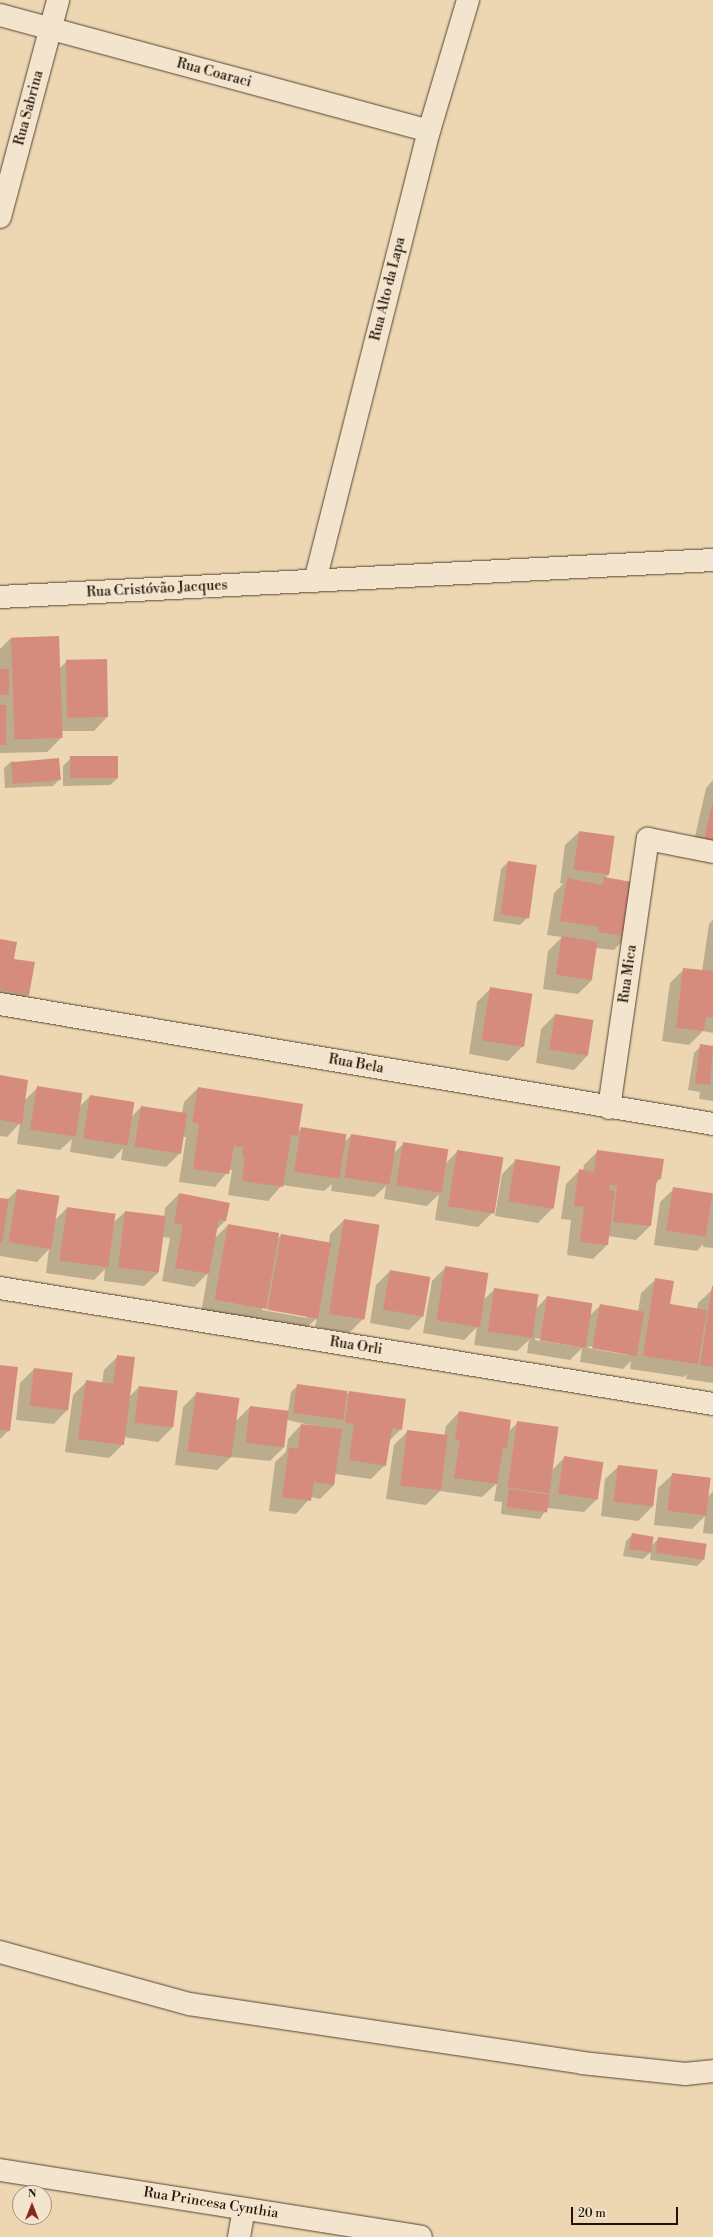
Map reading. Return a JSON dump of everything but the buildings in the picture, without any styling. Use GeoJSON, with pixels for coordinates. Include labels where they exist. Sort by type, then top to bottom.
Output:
{"type":"FeatureCollection","features":[{"type":"Feature","properties":{"kind":"street","name":"Rua Sabrina"},"geometry":{"type":"LineString","coordinates":[[0,217],[58,0]]}},
{"type":"Feature","properties":{"kind":"street","name":"Rua Alto da Lapa"},"geometry":{"type":"LineString","coordinates":[[315,581],[428,131],[468,0]]}},
{"type":"Feature","properties":{"kind":"street","name":"Rua Coaraci"},"geometry":{"type":"LineString","coordinates":[[0,15],[428,131]]}},
{"type":"Feature","properties":{"kind":"street","name":"Rua Cristóvão Jacques"},"geometry":{"type":"LineString","coordinates":[[0,597],[713,560]]}},
{"type":"Feature","properties":{"kind":"street","name":"Rua Mica"},"geometry":{"type":"LineString","coordinates":[[609,1108],[648,839],[713,852]]}},
{"type":"Feature","properties":{"kind":"street","name":"Rua Bela"},"geometry":{"type":"LineString","coordinates":[[0,1004],[609,1108],[713,1124]]}},
{"type":"Feature","properties":{"kind":"street","name":"Rua Orli"},"geometry":{"type":"LineString","coordinates":[[0,1288],[713,1404]]}},
{"type":"Feature","properties":{"kind":"street"},"geometry":{"type":"LineString","coordinates":[[0,1952],[189,2004],[582,2063],[685,2074],[713,2071]]}},
{"type":"Feature","properties":{"kind":"street","name":"Rua Princesa Cynthia"},"geometry":{"type":"LineString","coordinates":[[0,2170],[421,2237]]}},
{"type":"Feature","properties":{"kind":"street"},"geometry":{"type":"LineString","coordinates":[[240,2237],[244,2208]]}}]}
